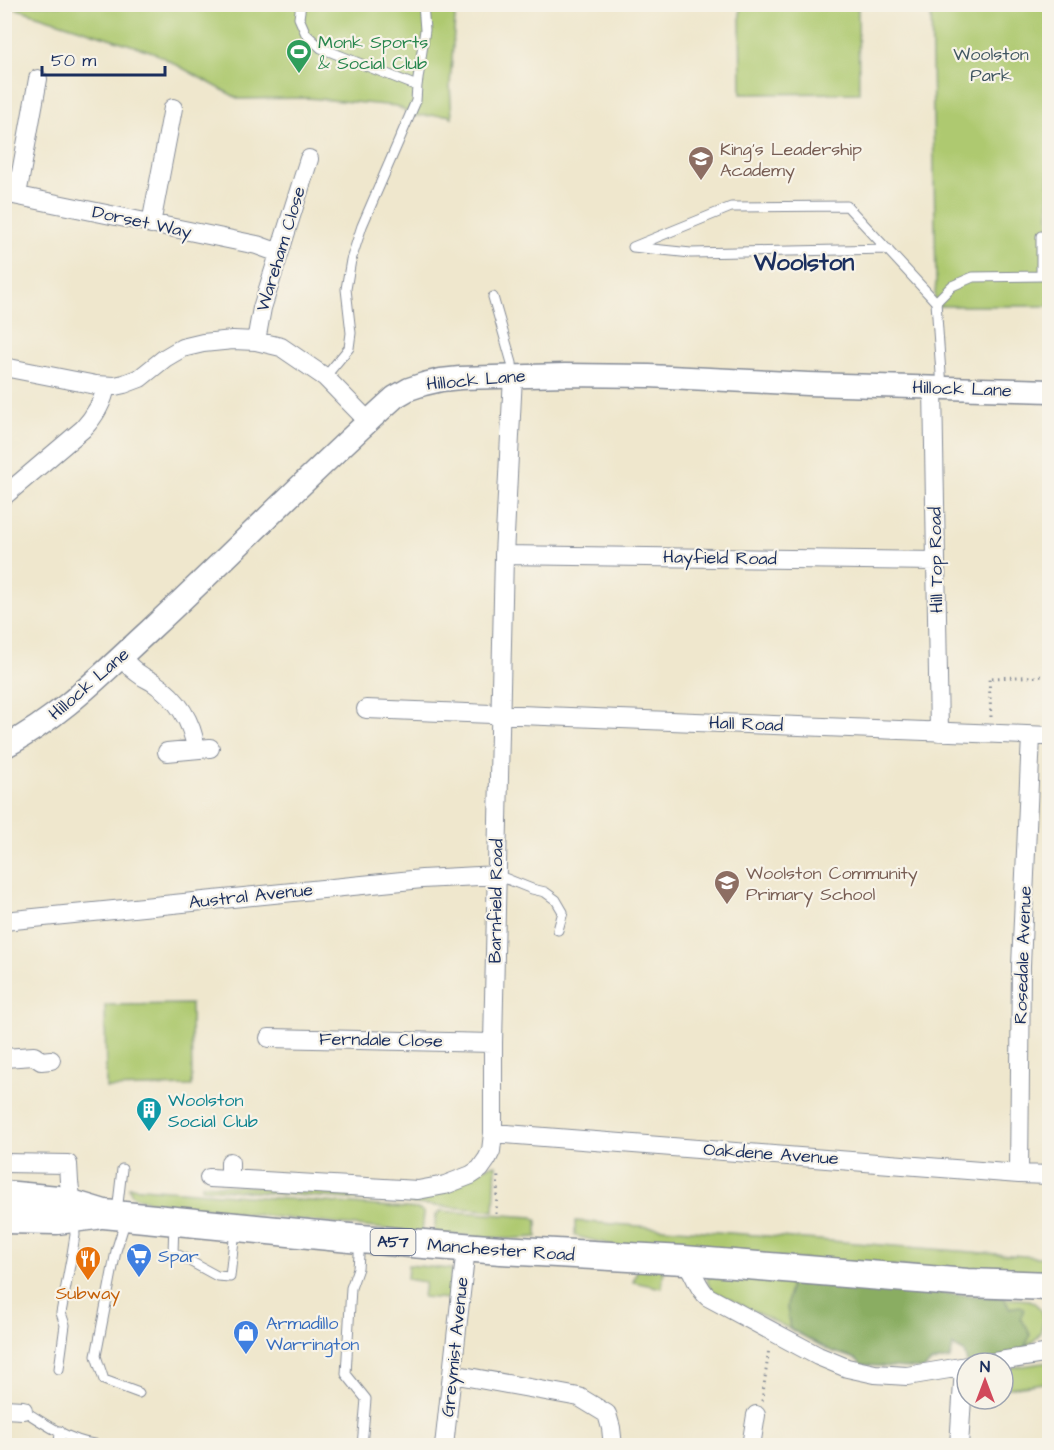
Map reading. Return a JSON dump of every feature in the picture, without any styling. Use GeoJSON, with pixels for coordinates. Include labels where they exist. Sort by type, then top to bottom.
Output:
{"type":"FeatureCollection","features":[{"type":"Feature","properties":{"kind":"main road","name":"Manchester Road"},"geometry":{"type":"LineString","coordinates":[[4,1195],[58,1200],[73,1211],[360,1239],[1050,1287]]}},
{"type":"Feature","properties":{"kind":"main road","name":"Manchester Road"},"geometry":{"type":"LineString","coordinates":[[4,1219],[57,1220],[73,1211]]}},
{"type":"Feature","properties":{"kind":"street"},"geometry":{"type":"LineString","coordinates":[[11,194],[39,79]]}},
{"type":"Feature","properties":{"kind":"street"},"geometry":{"type":"LineString","coordinates":[[151,224],[173,108]]}},
{"type":"Feature","properties":{"kind":"street","name":"Wareham Close"},"geometry":{"type":"LineString","coordinates":[[256,341],[262,308],[309,159]]}},
{"type":"Feature","properties":{"kind":"street","name":"Dorset Way"},"geometry":{"type":"LineString","coordinates":[[11,194],[257,245],[279,253]]}},
{"type":"Feature","properties":{"kind":"street"},"geometry":{"type":"LineString","coordinates":[[4,367],[106,386],[124,384],[140,378],[182,348],[233,340],[256,341],[281,347],[325,377],[368,421]]}},
{"type":"Feature","properties":{"kind":"street","name":"Hillock Lane"},"geometry":{"type":"LineString","coordinates":[[4,747],[43,724],[82,692],[181,601],[368,421],[395,397],[409,389],[460,378],[565,375],[1050,391]]}},
{"type":"Feature","properties":{"kind":"street","name":"Barnfield Road"},"geometry":{"type":"LineString","coordinates":[[209,1178],[230,1170],[404,1190],[431,1188],[459,1181],[480,1169],[491,1151],[504,555],[513,376]]}},
{"type":"Feature","properties":{"kind":"street"},"geometry":{"type":"LineString","coordinates":[[4,496],[88,423],[98,409],[106,386]]}},
{"type":"Feature","properties":{"kind":"street","name":"Hill Top Road"},"geometry":{"type":"LineString","coordinates":[[938,388],[936,561],[939,732]]}},
{"type":"Feature","properties":{"kind":"street","name":"Hayfield Road"},"geometry":{"type":"LineString","coordinates":[[504,555],[936,561]]}},
{"type":"Feature","properties":{"kind":"street"},"geometry":{"type":"LineString","coordinates":[[121,657],[134,670],[163,689],[181,709],[203,749],[166,752]]}},
{"type":"Feature","properties":{"kind":"street","name":"Hall Road"},"geometry":{"type":"LineString","coordinates":[[366,709],[1050,736]]}},
{"type":"Feature","properties":{"kind":"street","name":"Rosedale Avenue"},"geometry":{"type":"LineString","coordinates":[[1019,1174],[1021,966],[1031,736]]}},
{"type":"Feature","properties":{"kind":"street","name":"Austral Avenue"},"geometry":{"type":"LineString","coordinates":[[4,921],[422,879],[497,875]]}},
{"type":"Feature","properties":{"kind":"street","name":"Ferndale Close"},"geometry":{"type":"LineString","coordinates":[[269,1038],[493,1043]]}},
{"type":"Feature","properties":{"kind":"street"},"geometry":{"type":"LineString","coordinates":[[4,1058],[34,1056],[41,1061],[51,1060]]}},
{"type":"Feature","properties":{"kind":"street","name":"Oakdene Avenue"},"geometry":{"type":"LineString","coordinates":[[493,1133],[1050,1175]]}},
{"type":"Feature","properties":{"kind":"street"},"geometry":{"type":"LineString","coordinates":[[4,1163],[68,1164],[73,1211]]}},
{"type":"Feature","properties":{"kind":"street","name":"Greymist Avenue"},"geometry":{"type":"LineString","coordinates":[[444,1446],[466,1248]]}},
{"type":"Feature","properties":{"kind":"street"},"geometry":{"type":"LineString","coordinates":[[684,1260],[695,1281],[708,1297],[818,1356],[847,1368],[875,1374],[907,1376],[955,1368]]}},
{"type":"Feature","properties":{"kind":"street"},"geometry":{"type":"LineString","coordinates":[[1015,1359],[1050,1353]]}},
{"type":"Feature","properties":{"kind":"street"},"geometry":{"type":"LineString","coordinates":[[452,1374],[579,1397],[607,1414],[613,1446]]}},
{"type":"Feature","properties":{"kind":"street"},"geometry":{"type":"LineString","coordinates":[[959,1446],[962,1411]]}},
{"type":"Feature","properties":{"kind":"street"},"geometry":{"type":"LineString","coordinates":[[751,1446],[756,1415]]}},
{"type":"Feature","properties":{"kind":"lane"},"geometry":{"type":"LineString","coordinates":[[301,4],[299,18],[306,34],[321,48],[417,86]]}},
{"type":"Feature","properties":{"kind":"lane"},"geometry":{"type":"LineString","coordinates":[[325,377],[349,348],[351,333],[346,289],[351,260],[362,226],[416,101],[425,30],[423,4]]}},
{"type":"Feature","properties":{"kind":"lane"},"geometry":{"type":"LineString","coordinates":[[888,249],[691,253],[633,247],[731,207],[847,206],[888,249],[936,302],[938,388]]}},
{"type":"Feature","properties":{"kind":"lane"},"geometry":{"type":"LineString","coordinates":[[936,302],[952,286],[973,277],[1041,276],[1041,236]]}},
{"type":"Feature","properties":{"kind":"lane"},"geometry":{"type":"LineString","coordinates":[[492,297],[512,363],[513,376]]}},
{"type":"Feature","properties":{"kind":"lane"},"geometry":{"type":"LineString","coordinates":[[497,875],[545,892],[556,900],[563,912],[558,930]]}},
{"type":"Feature","properties":{"kind":"lane"},"geometry":{"type":"LineString","coordinates":[[122,1169],[116,1215],[116,1251],[96,1356],[104,1380],[139,1393]]}},
{"type":"Feature","properties":{"kind":"lane"},"geometry":{"type":"LineString","coordinates":[[59,1369],[65,1325],[61,1313],[75,1235],[73,1211]]}},
{"type":"Feature","properties":{"kind":"lane"},"geometry":{"type":"LineString","coordinates":[[174,1222],[173,1252],[217,1276],[230,1277],[235,1227]]}},
{"type":"Feature","properties":{"kind":"lane"},"geometry":{"type":"LineString","coordinates":[[360,1239],[358,1268],[351,1288],[346,1374],[366,1399],[362,1446]]}},
{"type":"Feature","properties":{"kind":"lane"},"geometry":{"type":"LineString","coordinates":[[14,1409],[72,1438],[95,1445],[123,1446]]}},
{"type":"Feature","properties":{"kind":"lane"},"geometry":{"type":"LineString","coordinates":[[59,1446],[60,1431]]}},
{"type":"Feature","properties":{"kind":"path"},"geometry":{"type":"LineString","coordinates":[[992,734],[989,678],[1050,676]]}},
{"type":"Feature","properties":{"kind":"path"},"geometry":{"type":"LineString","coordinates":[[496,1214],[498,1166]]}},
{"type":"Feature","properties":{"kind":"path"},"geometry":{"type":"LineString","coordinates":[[756,1415],[758,1404],[761,1403],[771,1331]]}},
{"type":"Feature","properties":{"kind":"green space","name":"Monk Sports & Social Club"},"geometry":{"type":"Polygon","coordinates":[[[5,5],[456,5],[450,86],[452,117],[447,115],[413,116],[397,106],[308,98],[239,99],[153,52],[5,5]]]}},
{"type":"Feature","properties":{"kind":"green space","name":"Woolston Park"},"geometry":{"type":"Polygon","coordinates":[[[931,5],[1049,5],[1049,306],[934,306],[936,282],[931,5]]]}},
{"type":"Feature","properties":{"kind":"green space"},"geometry":{"type":"Polygon","coordinates":[[[858,7],[859,93],[741,94],[740,8],[858,7]]]}},
{"type":"Feature","properties":{"kind":"green space"},"geometry":{"type":"Polygon","coordinates":[[[191,1004],[192,1086],[106,1088],[105,1005],[191,1004]]]}},
{"type":"Feature","properties":{"kind":"green space"},"geometry":{"type":"Polygon","coordinates":[[[496,1165],[494,1211],[405,1203],[406,1194],[496,1165]]]}},
{"type":"Feature","properties":{"kind":"green space"},"geometry":{"type":"Polygon","coordinates":[[[202,1184],[403,1194],[402,1203],[202,1188],[202,1184]]]}},
{"type":"Feature","properties":{"kind":"green space"},"geometry":{"type":"Polygon","coordinates":[[[129,1187],[418,1209],[424,1213],[422,1233],[147,1201],[133,1195],[129,1187]]]}},
{"type":"Feature","properties":{"kind":"green space"},"geometry":{"type":"Polygon","coordinates":[[[441,1211],[533,1217],[537,1221],[537,1237],[508,1239],[434,1234],[436,1215],[441,1211]]]}},
{"type":"Feature","properties":{"kind":"green space"},"geometry":{"type":"Polygon","coordinates":[[[575,1221],[1049,1258],[1049,1274],[970,1271],[624,1248],[575,1236],[575,1221]]]}},
{"type":"Feature","properties":{"kind":"green space"},"geometry":{"type":"Polygon","coordinates":[[[408,1265],[451,1269],[449,1299],[423,1297],[425,1282],[407,1279],[408,1265]]]}},
{"type":"Feature","properties":{"kind":"green space"},"geometry":{"type":"Polygon","coordinates":[[[638,1267],[664,1269],[662,1288],[633,1282],[638,1267]]]}},
{"type":"Feature","properties":{"kind":"green space"},"geometry":{"type":"Polygon","coordinates":[[[714,1274],[791,1281],[787,1307],[790,1329],[711,1290],[707,1281],[709,1276],[714,1274]]]}},
{"type":"Feature","properties":{"kind":"green space"},"geometry":{"type":"Polygon","coordinates":[[[791,1281],[1004,1298],[1009,1308],[1020,1306],[1024,1309],[1020,1319],[1027,1327],[1030,1336],[1021,1354],[1015,1356],[1015,1351],[962,1351],[953,1346],[950,1359],[931,1362],[924,1369],[862,1365],[856,1359],[831,1351],[790,1329],[787,1307],[791,1281]]]}},
{"type":"Feature","properties":{"kind":"green space"},"geometry":{"type":"Polygon","coordinates":[[[1004,1298],[1030,1300],[1041,1311],[1042,1325],[1037,1338],[1025,1347],[1030,1335],[1004,1298]]]}},
{"type":"Feature","properties":{"kind":"green space"},"geometry":{"type":"Polygon","coordinates":[[[1049,1362],[1049,1382],[1015,1387],[1015,1367],[1049,1362]]]}},
{"type":"Feature","properties":{"kind":"place","name":"Monk Sports & Social Club"},"geometry":{"type":"Point","coordinates":[299,75]}},
{"type":"Feature","properties":{"kind":"place","name":"King's Leadership Academy"},"geometry":{"type":"Point","coordinates":[701,182]}},
{"type":"Feature","properties":{"kind":"place","name":"Woolston Community Primary School"},"geometry":{"type":"Point","coordinates":[727,906]}},
{"type":"Feature","properties":{"kind":"place","name":"Woolston Social Club"},"geometry":{"type":"Point","coordinates":[149,1133]}},
{"type":"Feature","properties":{"kind":"place","name":"Spar"},"geometry":{"type":"Point","coordinates":[139,1279]}},
{"type":"Feature","properties":{"kind":"place","name":"Subway"},"geometry":{"type":"Point","coordinates":[88,1282]}},
{"type":"Feature","properties":{"kind":"place","name":"Armadillo Warrington"},"geometry":{"type":"Point","coordinates":[246,1356]}},
{"type":"Feature","properties":{"kind":"district","name":"Woolston"},"geometry":{"type":"Point","coordinates":[804,263]}}]}
